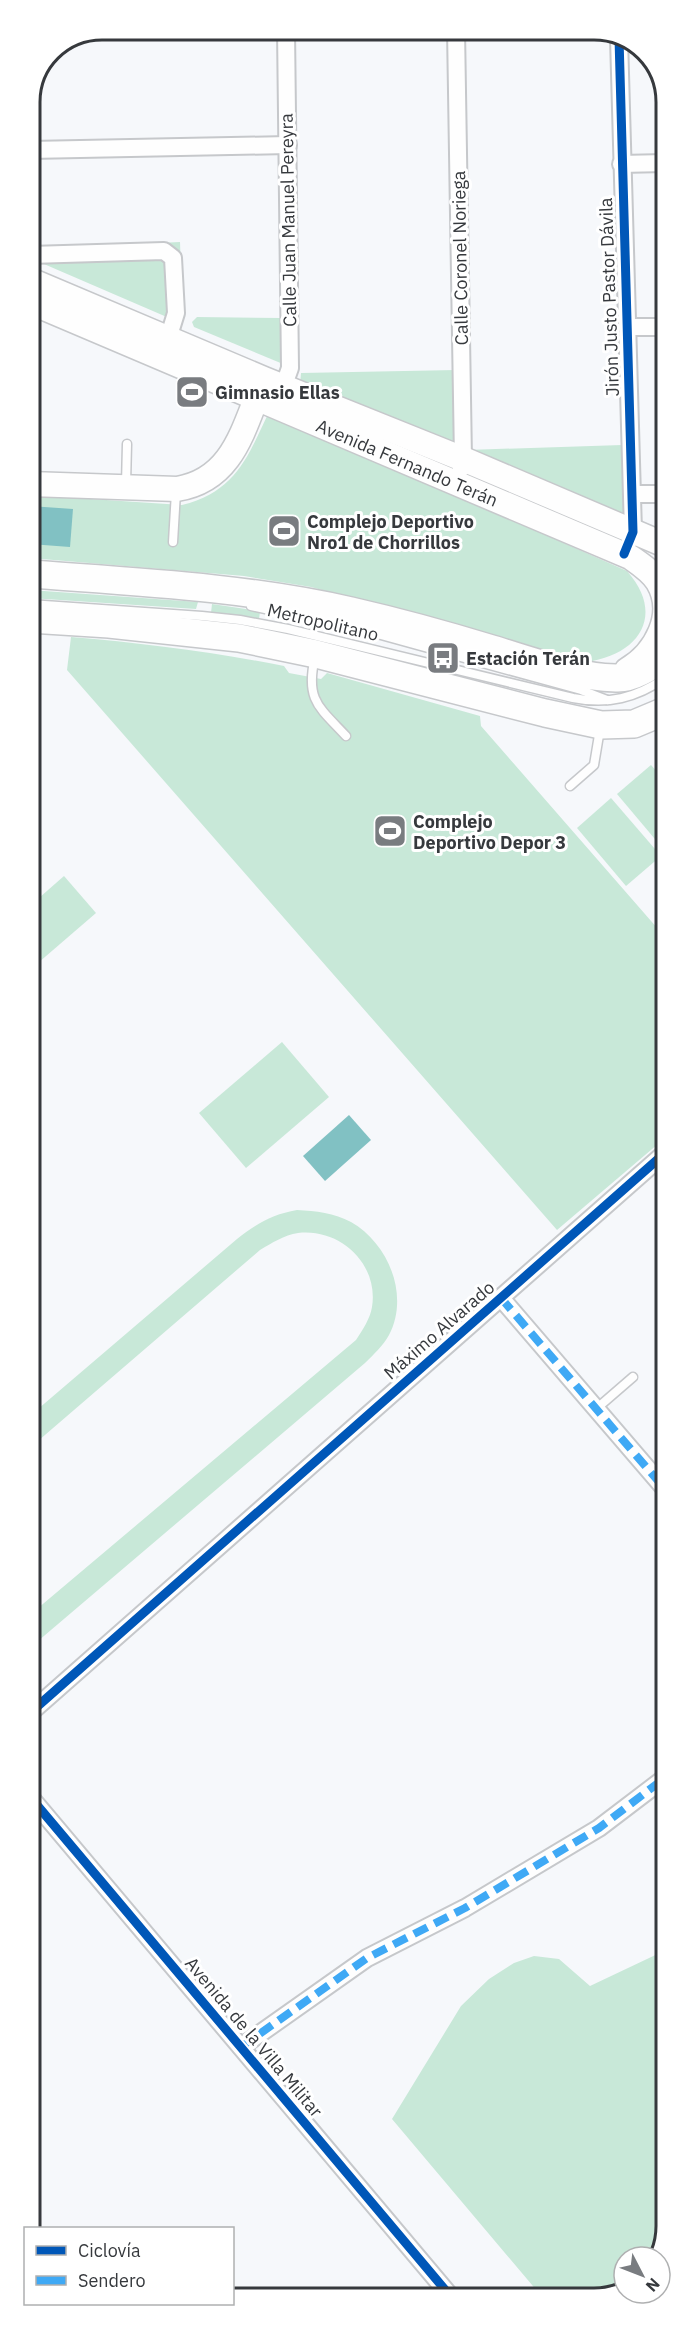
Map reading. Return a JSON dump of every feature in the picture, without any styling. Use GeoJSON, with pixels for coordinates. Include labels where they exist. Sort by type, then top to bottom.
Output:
{"type":"FeatureCollection","features":[{"type":"Feature","properties":{"kind":"main road","name":"Avenida Fernando Terán"},"geometry":{"type":"LineString","coordinates":[[40,284],[168,339],[270,393],[459,484],[628,543],[656,545]]}},
{"type":"Feature","properties":{"kind":"main road","name":"Avenida Fernando Terán"},"geometry":{"type":"LineString","coordinates":[[40,306],[270,393],[463,459],[628,543],[656,581]]}},
{"type":"Feature","properties":{"kind":"main road"},"geometry":{"type":"LineString","coordinates":[[40,484],[177,489],[188,487],[212,477],[230,458],[270,393]]}},
{"type":"Feature","properties":{"kind":"main road"},"geometry":{"type":"LineString","coordinates":[[40,575],[118,580],[271,596],[350,611],[438,632],[562,670],[634,723],[656,714]]}},
{"type":"Feature","properties":{"kind":"main road"},"geometry":{"type":"LineString","coordinates":[[40,620],[109,624],[239,638],[316,654],[545,712],[603,701],[617,678],[638,673],[656,662]]}},
{"type":"Feature","properties":{"kind":"main road","name":"Avenida Fernando Terán"},"geometry":{"type":"LineString","coordinates":[[603,701],[629,669],[646,656],[656,641]]}},
{"type":"Feature","properties":{"kind":"street","name":"Calle Juan Manuel Pereyra"},"geometry":{"type":"LineString","coordinates":[[270,393],[290,368],[286,40]]}},
{"type":"Feature","properties":{"kind":"street","name":"Calle Coronel Noriega"},"geometry":{"type":"LineString","coordinates":[[456,41],[463,459],[459,484]]}},
{"type":"Feature","properties":{"kind":"street","name":"Jirón Justo Pastor Dávila"},"geometry":{"type":"LineString","coordinates":[[619,46],[632,494],[628,543]]}},
{"type":"Feature","properties":{"kind":"street"},"geometry":{"type":"LineString","coordinates":[[40,150],[288,145]]}},
{"type":"Feature","properties":{"kind":"street"},"geometry":{"type":"LineString","coordinates":[[621,164],[656,163]]}},
{"type":"Feature","properties":{"kind":"street"},"geometry":{"type":"LineString","coordinates":[[40,255],[164,251],[169,253],[173,258],[176,313],[168,339]]}},
{"type":"Feature","properties":{"kind":"street"},"geometry":{"type":"LineString","coordinates":[[627,327],[656,327]]}},
{"type":"Feature","properties":{"kind":"street"},"geometry":{"type":"LineString","coordinates":[[632,494],[656,494]]}},
{"type":"Feature","properties":{"kind":"street","name":"Máximo Alvarado"},"geometry":{"type":"LineString","coordinates":[[40,1704],[656,1161]]}},
{"type":"Feature","properties":{"kind":"street"},"geometry":{"type":"LineString","coordinates":[[501,1298],[656,1478]]}},
{"type":"Feature","properties":{"kind":"street"},"geometry":{"type":"LineString","coordinates":[[241,2047],[367,1958],[465,1908],[599,1828],[656,1785]]}},
{"type":"Feature","properties":{"kind":"street","name":"Avenida de la Villa Militar"},"geometry":{"type":"LineString","coordinates":[[40,1809],[444,2288]]}},
{"type":"Feature","properties":{"kind":"lane"},"geometry":{"type":"LineString","coordinates":[[126,488],[127,444]]}},
{"type":"Feature","properties":{"kind":"lane"},"geometry":{"type":"LineString","coordinates":[[173,542],[177,489]]}},
{"type":"Feature","properties":{"kind":"lane"},"geometry":{"type":"LineString","coordinates":[[116,590],[149,592]]}},
{"type":"Feature","properties":{"kind":"lane","name":"Metropolitano"},"geometry":{"type":"LineString","coordinates":[[240,604],[370,632],[581,690],[603,701]]}},
{"type":"Feature","properties":{"kind":"lane","name":"Metropolitano"},"geometry":{"type":"LineString","coordinates":[[40,605],[240,620],[288,629],[597,702],[633,697],[656,683]]}},
{"type":"Feature","properties":{"kind":"lane"},"geometry":{"type":"LineString","coordinates":[[316,654],[310,677],[315,703],[346,736]]}},
{"type":"Feature","properties":{"kind":"lane"},"geometry":{"type":"LineString","coordinates":[[570,786],[594,765],[603,701]]}},
{"type":"Feature","properties":{"kind":"lane"},"geometry":{"type":"LineString","coordinates":[[596,1409],[633,1377]]}},
{"type":"Feature","properties":{"kind":"green space"},"geometry":{"type":"Polygon","coordinates":[[[180,242],[183,324],[40,262],[40,249],[180,242]]]}},
{"type":"Feature","properties":{"kind":"green space"},"geometry":{"type":"Polygon","coordinates":[[[197,317],[281,318],[283,364],[194,327],[192,322],[197,317]]]}},
{"type":"Feature","properties":{"kind":"green space"},"geometry":{"type":"Polygon","coordinates":[[[456,370],[457,447],[300,385],[301,373],[456,370]]]}},
{"type":"Feature","properties":{"kind":"green space","name":"Complejo Deportivo Nro1 de Chorrillos"},"geometry":{"type":"Polygon","coordinates":[[[269,412],[627,571],[639,587],[644,603],[645,617],[641,630],[633,642],[620,651],[605,658],[586,662],[311,587],[244,576],[40,559],[40,496],[182,505],[200,499],[227,482],[238,470],[254,444],[269,412]]]}},
{"type":"Feature","properties":{"kind":"green space"},"geometry":{"type":"Polygon","coordinates":[[[622,445],[625,520],[467,450],[622,445]]]}},
{"type":"Feature","properties":{"kind":"green space"},"geometry":{"type":"Polygon","coordinates":[[[40,591],[198,602],[196,609],[40,599],[40,591]]]}},
{"type":"Feature","properties":{"kind":"green space"},"geometry":{"type":"Polygon","coordinates":[[[212,604],[260,611],[259,620],[211,613],[212,604]]]}},
{"type":"Feature","properties":{"kind":"green space","name":"Complejo Deportivo Depor 3"},"geometry":{"type":"Polygon","coordinates":[[[71,637],[151,645],[284,666],[289,673],[321,679],[327,673],[480,716],[481,726],[656,927],[656,1146],[557,1230],[67,670],[71,637]]]}},
{"type":"Feature","properties":{"kind":"green space"},"geometry":{"type":"Polygon","coordinates":[[[651,765],[656,771],[656,840],[617,794],[651,765]]]}},
{"type":"Feature","properties":{"kind":"green space"},"geometry":{"type":"Polygon","coordinates":[[[611,798],[656,850],[656,860],[626,886],[577,828],[611,798]]]}},
{"type":"Feature","properties":{"kind":"green space"},"geometry":{"type":"Polygon","coordinates":[[[64,876],[96,913],[40,961],[40,897],[64,876]]]}},
{"type":"Feature","properties":{"kind":"green space"},"geometry":{"type":"Polygon","coordinates":[[[282,1042],[329,1097],[246,1168],[199,1113],[282,1042]]]}},
{"type":"Feature","properties":{"kind":"green space"},"geometry":{"type":"Polygon","coordinates":[[[297,1210],[338,1216],[364,1231],[376,1243],[392,1271],[396,1287],[395,1320],[387,1339],[365,1363],[40,1639],[40,1606],[356,1340],[368,1320],[373,1291],[363,1263],[353,1252],[328,1236],[314,1233],[298,1233],[283,1237],[260,1250],[40,1439],[40,1407],[237,1239],[265,1220],[297,1210]]]}},
{"type":"Feature","properties":{"kind":"green space"},"geometry":{"type":"Polygon","coordinates":[[[656,1955],[656,2227],[652,2245],[612,2245],[612,2286],[606,2287],[535,2288],[392,2119],[461,2006],[489,1979],[514,1963],[534,1956],[559,1959],[590,1986],[656,1955]]]}},
{"type":"Feature","properties":{"kind":"water"},"geometry":{"type":"Polygon","coordinates":[[[40,507],[73,509],[70,547],[40,545],[40,507]]]}},
{"type":"Feature","properties":{"kind":"water"},"geometry":{"type":"Polygon","coordinates":[[[349,1115],[371,1140],[325,1181],[303,1156],[349,1115]]]}},
{"type":"Feature","properties":{"kind":"marked path"},"geometry":{"type":"LineString","coordinates":[[501,1298],[656,1479]]}},
{"type":"Feature","properties":{"kind":"marked path"},"geometry":{"type":"LineString","coordinates":[[241,2047],[367,1958],[465,1908],[599,1828],[656,1785]]}},
{"type":"Feature","properties":{"kind":"cycle path"},"geometry":{"type":"LineString","coordinates":[[619,46],[633,532],[624,554]]}},
{"type":"Feature","properties":{"kind":"cycle path"},"geometry":{"type":"LineString","coordinates":[[40,1704],[656,1161]]}},
{"type":"Feature","properties":{"kind":"cycle path"},"geometry":{"type":"LineString","coordinates":[[40,1809],[444,2288]]}},
{"type":"Feature","properties":{"kind":"place","name":"Gimnasio Ellas"},"geometry":{"type":"Point","coordinates":[192,392]}},
{"type":"Feature","properties":{"kind":"place","name":"Complejo Deportivo Nro1 de Chorrillos"},"geometry":{"type":"Point","coordinates":[284,531]}},
{"type":"Feature","properties":{"kind":"place","name":"Estación Terán"},"geometry":{"type":"Point","coordinates":[443,658]}},
{"type":"Feature","properties":{"kind":"place","name":"Complejo Deportivo Depor 3"},"geometry":{"type":"Point","coordinates":[390,831]}}]}
